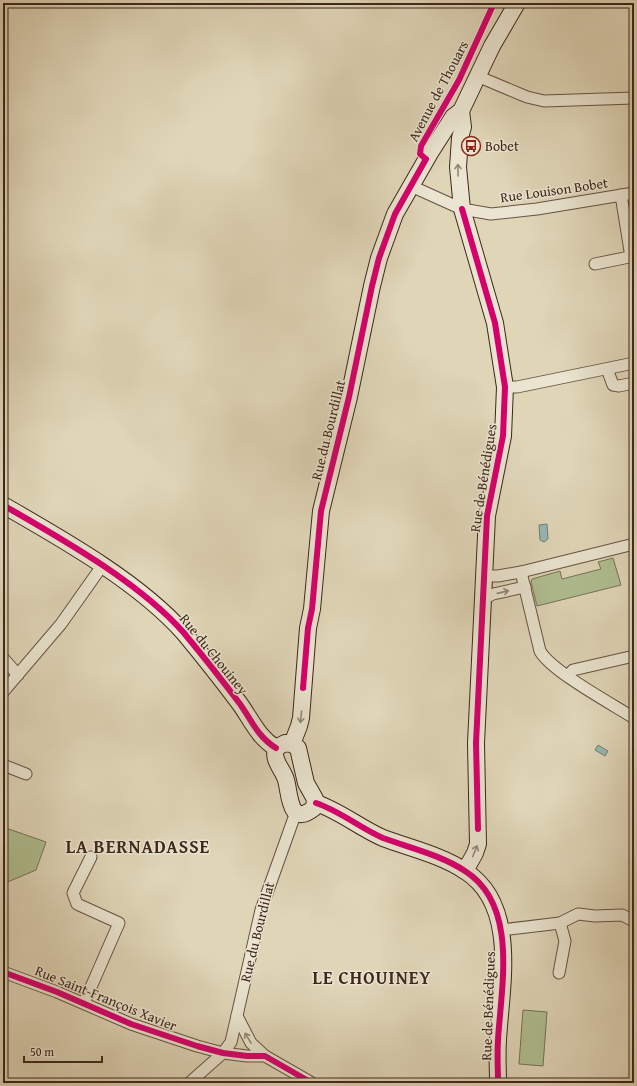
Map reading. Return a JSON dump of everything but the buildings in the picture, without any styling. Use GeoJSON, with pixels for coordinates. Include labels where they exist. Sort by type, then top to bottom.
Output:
{"type":"FeatureCollection","features":[{"type":"Feature","properties":{"kind":"street","name":"Avenue de Thouars"},"geometry":{"type":"LineString","coordinates":[[411,186],[453,117],[462,111],[477,76],[517,3]]}},
{"type":"Feature","properties":{"kind":"street"},"geometry":{"type":"LineString","coordinates":[[477,76],[527,97],[544,101],[634,98]]}},
{"type":"Feature","properties":{"kind":"street","name":"Rue de Bénédigues"},"geometry":{"type":"LineString","coordinates":[[462,111],[463,127],[460,138],[458,167],[462,209],[495,323],[505,387],[503,436],[487,516],[476,743],[478,844],[475,853],[464,871],[484,888],[498,915],[501,930],[503,974],[498,1042],[498,1083]]}},
{"type":"Feature","properties":{"kind":"street","name":"Rue Louison Bobet"},"geometry":{"type":"LineString","coordinates":[[411,186],[462,209],[491,214],[511,213],[634,193]]}},
{"type":"Feature","properties":{"kind":"street","name":"Rue du Bourdillat"},"geometry":{"type":"LineString","coordinates":[[292,744],[300,726],[301,718],[308,628],[312,609],[321,511],[350,397],[379,258],[396,214],[411,186]]}},
{"type":"Feature","properties":{"kind":"street"},"geometry":{"type":"LineString","coordinates":[[595,264],[632,257],[621,196]]}},
{"type":"Feature","properties":{"kind":"street"},"geometry":{"type":"LineString","coordinates":[[505,387],[518,387],[634,363]]}},
{"type":"Feature","properties":{"kind":"street"},"geometry":{"type":"LineString","coordinates":[[607,369],[613,385],[619,386],[634,383]]}},
{"type":"Feature","properties":{"kind":"street","name":"Rue du Chouiney"},"geometry":{"type":"LineString","coordinates":[[3,506],[59,538],[138,591],[183,632],[240,705],[261,736],[276,748]]}},
{"type":"Feature","properties":{"kind":"street"},"geometry":{"type":"LineString","coordinates":[[484,576],[498,576],[521,572],[634,544]]}},
{"type":"Feature","properties":{"kind":"street"},"geometry":{"type":"LineString","coordinates":[[3,692],[61,624],[102,566]]}},
{"type":"Feature","properties":{"kind":"street"},"geometry":{"type":"LineString","coordinates":[[521,572],[540,651],[548,663],[634,718]]}},
{"type":"Feature","properties":{"kind":"street"},"geometry":{"type":"LineString","coordinates":[[483,599],[493,594],[524,587]]}},
{"type":"Feature","properties":{"kind":"street"},"geometry":{"type":"LineString","coordinates":[[568,676],[573,670],[634,656]]}},
{"type":"Feature","properties":{"kind":"street"},"geometry":{"type":"LineString","coordinates":[[3,658],[18,674]]}},
{"type":"Feature","properties":{"kind":"street"},"geometry":{"type":"LineString","coordinates":[[316,803],[310,811],[301,813],[296,812],[292,808],[286,780],[275,758],[276,748],[285,742],[298,748],[306,783],[316,803],[382,837],[464,871]]}},
{"type":"Feature","properties":{"kind":"street"},"geometry":{"type":"LineString","coordinates":[[3,765],[26,774]]}},
{"type":"Feature","properties":{"kind":"street","name":"Rue du Bourdillat"},"geometry":{"type":"LineString","coordinates":[[223,1053],[231,1042],[261,910],[296,812]]}},
{"type":"Feature","properties":{"kind":"street"},"geometry":{"type":"LineString","coordinates":[[84,1004],[119,923],[77,904],[73,893],[91,857]]}},
{"type":"Feature","properties":{"kind":"street"},"geometry":{"type":"LineString","coordinates":[[501,930],[560,923],[578,914],[595,916],[622,915],[634,922]]}},
{"type":"Feature","properties":{"kind":"street"},"geometry":{"type":"LineString","coordinates":[[559,973],[565,941],[560,923]]}},
{"type":"Feature","properties":{"kind":"street","name":"Rue Saint-François Xavier"},"geometry":{"type":"LineString","coordinates":[[3,972],[17,976],[131,1024],[223,1053],[247,1056],[265,1056]]}},
{"type":"Feature","properties":{"kind":"street","name":"Rue Saint-François Xavier"},"geometry":{"type":"LineString","coordinates":[[236,1016],[251,1043],[265,1056],[312,1083]]}},
{"type":"Feature","properties":{"kind":"street"},"geometry":{"type":"LineString","coordinates":[[189,1083],[223,1053]]}},
{"type":"Feature","properties":{"kind":"green space"},"geometry":{"type":"Polygon","coordinates":[[[613,558],[621,585],[537,606],[531,582],[532,579],[560,571],[562,579],[601,569],[598,562],[613,558]]]}},
{"type":"Feature","properties":{"kind":"green space"},"geometry":{"type":"Polygon","coordinates":[[[3,827],[46,842],[36,870],[3,884],[3,827]]]}},
{"type":"Feature","properties":{"kind":"green space"},"geometry":{"type":"Polygon","coordinates":[[[523,1010],[547,1012],[543,1066],[519,1064],[523,1010]]]}},
{"type":"Feature","properties":{"kind":"water"},"geometry":{"type":"Polygon","coordinates":[[[547,524],[548,539],[544,542],[540,540],[539,525],[547,524]]]}},
{"type":"Feature","properties":{"kind":"water"},"geometry":{"type":"Polygon","coordinates":[[[598,745],[608,751],[605,756],[595,750],[598,745]]]}},
{"type":"Feature","properties":{"kind":"cycle path"},"geometry":{"type":"LineString","coordinates":[[303,688],[321,511],[349,397],[379,258],[395,214],[426,159],[420,154],[421,146],[459,80],[494,3]]}},
{"type":"Feature","properties":{"kind":"cycle path"},"geometry":{"type":"LineString","coordinates":[[462,209],[495,323],[505,387],[503,436],[487,516],[476,743],[478,829]]}},
{"type":"Feature","properties":{"kind":"cycle path"},"geometry":{"type":"LineString","coordinates":[[3,505],[50,532],[123,579],[166,614],[184,633],[212,668],[240,704],[264,739],[276,748]]}},
{"type":"Feature","properties":{"kind":"cycle path"},"geometry":{"type":"LineString","coordinates":[[316,803],[333,810],[383,838],[446,860],[465,871],[482,886],[493,904],[500,925],[503,948],[502,996],[498,1046],[498,1083]]}},
{"type":"Feature","properties":{"kind":"cycle path"},"geometry":{"type":"LineString","coordinates":[[3,972],[57,992],[131,1024],[197,1046],[223,1053],[247,1056],[265,1056],[312,1083]]}},
{"type":"Feature","properties":{"kind":"place","name":"Bobet"},"geometry":{"type":"Point","coordinates":[471,146]}},
{"type":"Feature","properties":{"kind":"district","name":"LA BERNADASSE"},"geometry":{"type":"Point","coordinates":[138,846]}},
{"type":"Feature","properties":{"kind":"district","name":"LE CHOUINEY"},"geometry":{"type":"Point","coordinates":[372,977]}}]}
